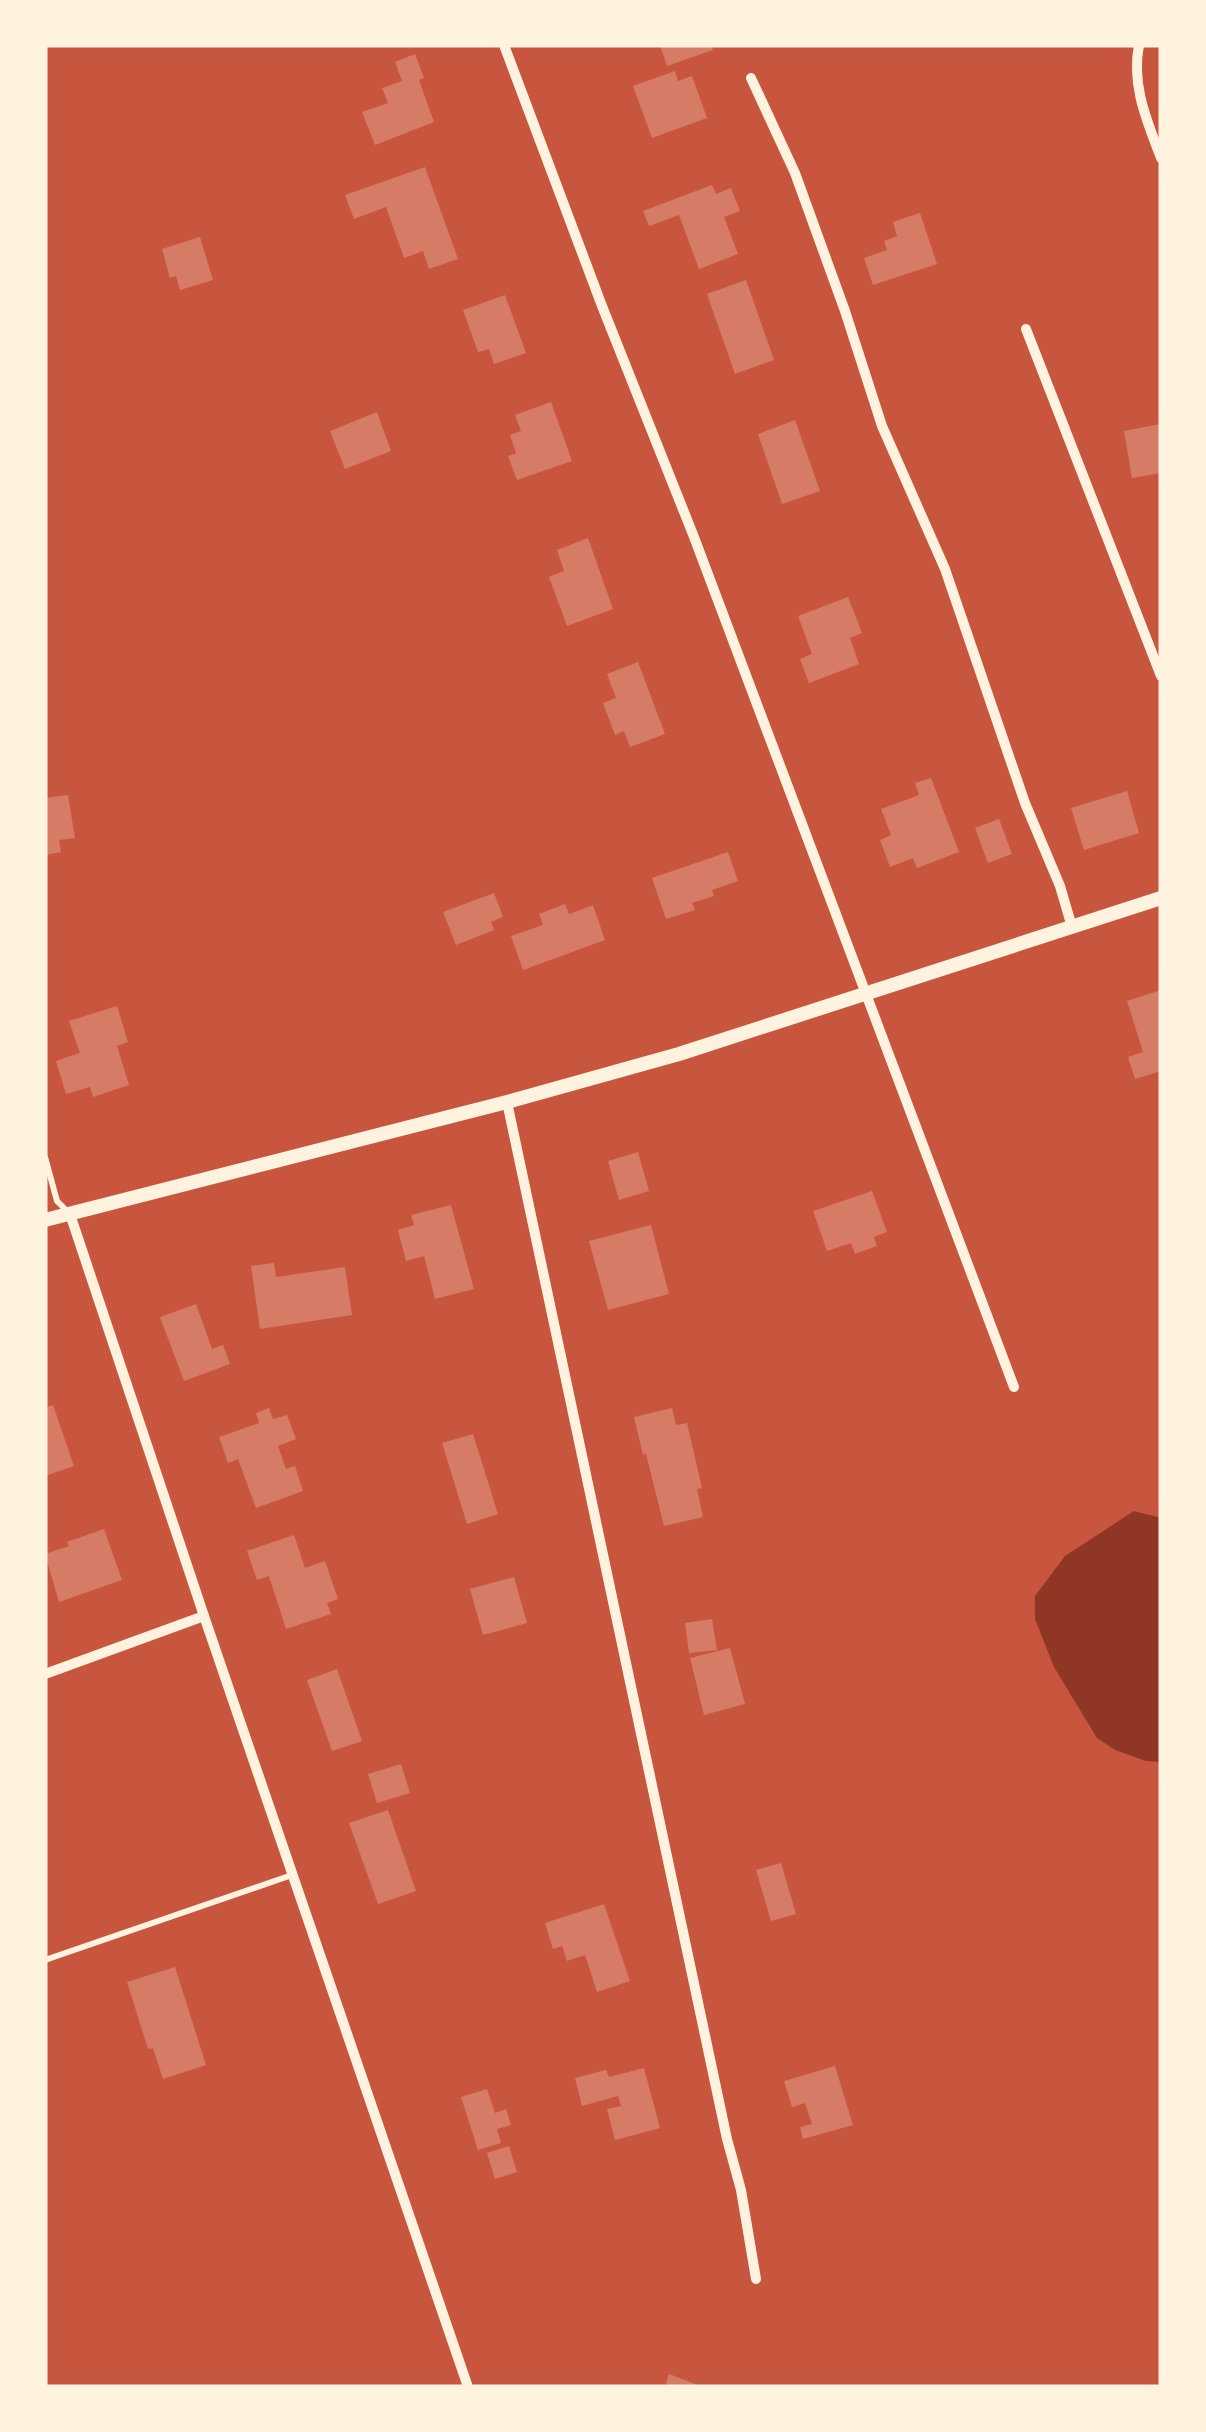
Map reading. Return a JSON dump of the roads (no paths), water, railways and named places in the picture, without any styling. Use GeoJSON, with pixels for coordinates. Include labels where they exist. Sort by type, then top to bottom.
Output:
{"type":"FeatureCollection","features":[{"type":"Feature","properties":{"kind":"street"},"geometry":{"type":"LineString","coordinates":[[504,45],[1014,1387]]}},
{"type":"Feature","properties":{"kind":"street"},"geometry":{"type":"LineString","coordinates":[[1139,45],[1136,75],[1142,108],[1161,158]]}},
{"type":"Feature","properties":{"kind":"street"},"geometry":{"type":"LineString","coordinates":[[751,78],[796,173],[882,426],[945,569],[1072,926]]}},
{"type":"Feature","properties":{"kind":"street"},"geometry":{"type":"LineString","coordinates":[[1026,329],[1161,676]]}},
{"type":"Feature","properties":{"kind":"street"},"geometry":{"type":"LineString","coordinates":[[45,1220],[679,1054],[1161,898]]}},
{"type":"Feature","properties":{"kind":"street"},"geometry":{"type":"LineString","coordinates":[[507,1102],[741,2190],[756,2279]]}},
{"type":"Feature","properties":{"kind":"street"},"geometry":{"type":"LineString","coordinates":[[70,1214],[468,2387]]}},
{"type":"Feature","properties":{"kind":"street"},"geometry":{"type":"LineString","coordinates":[[45,1674],[204,1616]]}},
{"type":"Feature","properties":{"kind":"lane"},"geometry":{"type":"LineString","coordinates":[[45,1158],[57,1201],[70,1214]]}},
{"type":"Feature","properties":{"kind":"lane"},"geometry":{"type":"LineString","coordinates":[[45,1960],[292,1875]]}}]}
